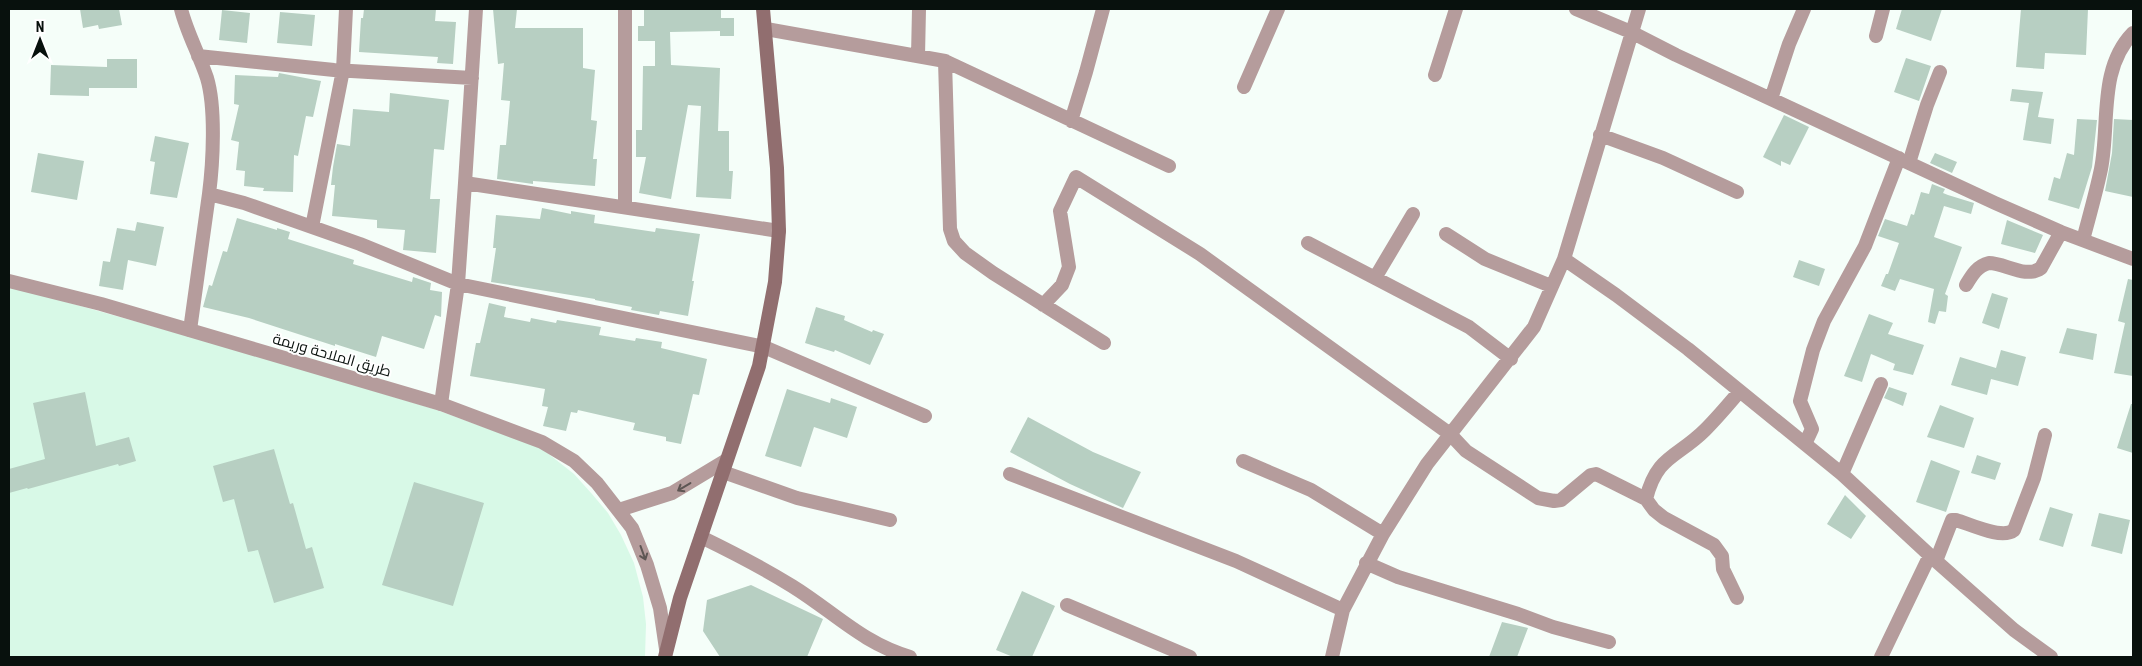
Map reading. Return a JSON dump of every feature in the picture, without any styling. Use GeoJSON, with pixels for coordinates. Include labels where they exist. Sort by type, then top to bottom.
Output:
{"type":"FeatureCollection","features":[{"type":"Feature","properties":{"kind":"main road"},"geometry":{"type":"LineString","coordinates":[[666,653],[700,537],[764,347],[775,282],[779,231],[777,168],[763,9]]}},
{"type":"Feature","properties":{"kind":"street"},"geometry":{"type":"LineString","coordinates":[[181,9],[185,27],[207,80],[211,107],[209,194],[190,330]]}},
{"type":"Feature","properties":{"kind":"street"},"geometry":{"type":"LineString","coordinates":[[312,227],[344,70],[346,9]]}},
{"type":"Feature","properties":{"kind":"street"},"geometry":{"type":"LineString","coordinates":[[441,404],[458,284],[476,9]]}},
{"type":"Feature","properties":{"kind":"street"},"geometry":{"type":"LineString","coordinates":[[625,9],[625,207]]}},
{"type":"Feature","properties":{"kind":"street"},"geometry":{"type":"LineString","coordinates":[[918,56],[919,9]]}},
{"type":"Feature","properties":{"kind":"street"},"geometry":{"type":"LineString","coordinates":[[1071,121],[1102,9]]}},
{"type":"Feature","properties":{"kind":"street"},"geometry":{"type":"LineString","coordinates":[[1244,87],[1278,9]]}},
{"type":"Feature","properties":{"kind":"street"},"geometry":{"type":"LineString","coordinates":[[1435,75],[1456,9]]}},
{"type":"Feature","properties":{"kind":"street"},"geometry":{"type":"LineString","coordinates":[[1576,9],[1631,32],[1676,55],[2061,232],[2133,259]]}},
{"type":"Feature","properties":{"kind":"street"},"geometry":{"type":"LineString","coordinates":[[1332,657],[1343,610],[1366,563],[1383,534],[1427,464],[1534,327],[1564,259],[1639,9]]}},
{"type":"Feature","properties":{"kind":"street"},"geometry":{"type":"LineString","coordinates":[[1772,99],[1789,44],[1804,9]]}},
{"type":"Feature","properties":{"kind":"street"},"geometry":{"type":"LineString","coordinates":[[1876,36],[1883,9]]}},
{"type":"Feature","properties":{"kind":"street"},"geometry":{"type":"LineString","coordinates":[[766,29],[945,61],[1169,166]]}},
{"type":"Feature","properties":{"kind":"street"},"geometry":{"type":"LineString","coordinates":[[2083,240],[2101,169],[2111,70],[2118,53],[2133,34]]}},
{"type":"Feature","properties":{"kind":"street"},"geometry":{"type":"LineString","coordinates":[[198,56],[344,70],[472,78]]}},
{"type":"Feature","properties":{"kind":"street"},"geometry":{"type":"LineString","coordinates":[[945,61],[950,229],[954,241],[965,252],[993,273],[1104,343]]}},
{"type":"Feature","properties":{"kind":"street"},"geometry":{"type":"LineString","coordinates":[[1805,444],[1812,429],[1800,401],[1813,350],[1824,321],[1865,246],[1904,161],[1940,72]]}},
{"type":"Feature","properties":{"kind":"street"},"geometry":{"type":"LineString","coordinates":[[1600,135],[1663,158],[1737,192]]}},
{"type":"Feature","properties":{"kind":"street"},"geometry":{"type":"LineString","coordinates":[[1043,305],[1062,285],[1069,267],[1060,211],[1076,177],[1200,254],[1450,434],[1466,450],[1538,498],[1554,501],[1561,500],[1591,475],[1596,474],[1646,499],[1654,510],[1664,518],[1714,545],[1722,556],[1723,569],[1736,598]]}},
{"type":"Feature","properties":{"kind":"street"},"geometry":{"type":"LineString","coordinates":[[465,183],[779,231]]}},
{"type":"Feature","properties":{"kind":"street"},"geometry":{"type":"LineString","coordinates":[[209,194],[244,204],[360,244],[458,284],[764,347],[925,416]]}},
{"type":"Feature","properties":{"kind":"street"},"geometry":{"type":"LineString","coordinates":[[1374,278],[1412,214]]}},
{"type":"Feature","properties":{"kind":"street"},"geometry":{"type":"LineString","coordinates":[[1966,285],[1973,273],[1983,264],[1988,263],[2024,271],[2037,271],[2041,268],[2061,232]]}},
{"type":"Feature","properties":{"kind":"street"},"geometry":{"type":"LineString","coordinates":[[1446,234],[1485,259],[1551,286]]}},
{"type":"Feature","properties":{"kind":"street"},"geometry":{"type":"LineString","coordinates":[[1308,243],[1469,327],[1511,358]]}},
{"type":"Feature","properties":{"kind":"street"},"geometry":{"type":"LineString","coordinates":[[1564,259],[1624,301],[1842,474],[2014,630],[2051,657]]}},
{"type":"Feature","properties":{"kind":"street","name":"طريق الملاحة وريمة"},"geometry":{"type":"LineString","coordinates":[[9,281],[101,304],[441,404],[542,442],[574,462],[597,483],[632,528],[647,565],[660,608],[666,653]]}},
{"type":"Feature","properties":{"kind":"street"},"geometry":{"type":"LineString","coordinates":[[1842,474],[1881,384]]}},
{"type":"Feature","properties":{"kind":"street"},"geometry":{"type":"LineString","coordinates":[[1646,499],[1650,482],[1660,466],[1706,430],[1739,392]]}},
{"type":"Feature","properties":{"kind":"street"},"geometry":{"type":"LineString","coordinates":[[1881,657],[1952,520],[2001,534],[2010,533],[2014,530],[2034,478],[2045,435]]}},
{"type":"Feature","properties":{"kind":"street"},"geometry":{"type":"LineString","coordinates":[[1243,461],[1311,490],[1383,534]]}},
{"type":"Feature","properties":{"kind":"street"},"geometry":{"type":"LineString","coordinates":[[619,510],[672,493],[724,467],[797,498],[890,520]]}},
{"type":"Feature","properties":{"kind":"street"},"geometry":{"type":"LineString","coordinates":[[1010,474],[1236,561],[1343,610]]}},
{"type":"Feature","properties":{"kind":"street"},"geometry":{"type":"LineString","coordinates":[[700,537],[793,586],[872,643],[910,657]]}},
{"type":"Feature","properties":{"kind":"street"},"geometry":{"type":"LineString","coordinates":[[1366,563],[1398,577],[1518,614],[1553,627],[1609,642]]}},
{"type":"Feature","properties":{"kind":"street"},"geometry":{"type":"LineString","coordinates":[[1067,605],[1190,657]]}},
{"type":"Feature","properties":{"kind":"shaded area"},"geometry":{"type":"Polygon","coordinates":[[[9,286],[234,349],[434,409],[541,448],[574,474],[608,513],[621,535],[634,563],[643,597],[646,624],[645,657],[9,657],[9,286]]]}},
{"type":"Feature","properties":{"kind":"building"},"geometry":{"type":"Polygon","coordinates":[[[80,9],[119,9],[122,25],[99,29],[98,25],[83,28],[80,9]]]}},
{"type":"Feature","properties":{"kind":"building"},"geometry":{"type":"Polygon","coordinates":[[[364,9],[436,9],[435,21],[456,22],[453,64],[437,63],[438,57],[359,52],[361,18],[363,18],[364,9]]]}},
{"type":"Feature","properties":{"kind":"building"},"geometry":{"type":"Polygon","coordinates":[[[493,9],[517,9],[515,28],[583,28],[583,68],[595,70],[591,120],[597,121],[593,159],[597,159],[595,186],[533,181],[533,184],[497,179],[500,145],[506,145],[510,101],[501,100],[504,63],[498,64],[493,9]]]}},
{"type":"Feature","properties":{"kind":"building"},"geometry":{"type":"Polygon","coordinates":[[[644,9],[721,9],[721,18],[734,18],[734,36],[720,36],[720,31],[670,32],[671,65],[720,68],[718,131],[729,131],[729,171],[733,171],[731,199],[696,197],[701,106],[688,105],[671,199],[639,193],[646,157],[636,157],[636,130],[642,130],[643,66],[655,66],[655,41],[638,41],[638,26],[644,26],[644,9]]]}},
{"type":"Feature","properties":{"kind":"building"},"geometry":{"type":"Polygon","coordinates":[[[1902,9],[1942,9],[1931,41],[1896,29],[1902,9]]]}},
{"type":"Feature","properties":{"kind":"building"},"geometry":{"type":"Polygon","coordinates":[[[2021,9],[2088,9],[2086,55],[2045,53],[2044,69],[2016,67],[2021,9]]]}},
{"type":"Feature","properties":{"kind":"building"},"geometry":{"type":"Polygon","coordinates":[[[222,10],[250,13],[247,43],[219,40],[222,10]]]}},
{"type":"Feature","properties":{"kind":"building"},"geometry":{"type":"Polygon","coordinates":[[[280,12],[315,15],[312,46],[277,43],[280,12]]]}},
{"type":"Feature","properties":{"kind":"building"},"geometry":{"type":"Polygon","coordinates":[[[1906,58],[1931,66],[1919,101],[1894,92],[1906,58]]]}},
{"type":"Feature","properties":{"kind":"building"},"geometry":{"type":"Polygon","coordinates":[[[107,59],[137,59],[137,88],[89,88],[89,96],[50,95],[51,65],[107,67],[107,59]]]}},
{"type":"Feature","properties":{"kind":"building"},"geometry":{"type":"Polygon","coordinates":[[[279,73],[321,81],[313,117],[306,116],[298,156],[294,155],[293,192],[263,191],[264,188],[244,186],[245,171],[236,170],[239,142],[231,140],[239,105],[234,104],[235,75],[278,77],[279,73]]]}},
{"type":"Feature","properties":{"kind":"building"},"geometry":{"type":"Polygon","coordinates":[[[2012,89],[2043,92],[2038,117],[2054,119],[2051,144],[2023,140],[2029,103],[2010,101],[2012,89]]]}},
{"type":"Feature","properties":{"kind":"building"},"geometry":{"type":"Polygon","coordinates":[[[390,93],[449,100],[444,150],[434,149],[430,199],[440,199],[436,253],[403,250],[405,230],[377,228],[377,220],[332,216],[335,185],[331,185],[337,144],[350,146],[353,109],[389,112],[390,93]]]}},
{"type":"Feature","properties":{"kind":"building"},"geometry":{"type":"Polygon","coordinates":[[[1784,115],[1809,127],[1790,165],[1781,161],[1781,166],[1763,157],[1784,115]]]}},
{"type":"Feature","properties":{"kind":"building"},"geometry":{"type":"Polygon","coordinates":[[[2077,119],[2097,120],[2092,167],[2079,209],[2048,200],[2054,177],[2060,179],[2067,153],[2074,155],[2077,119]]]}},
{"type":"Feature","properties":{"kind":"building"},"geometry":{"type":"Polygon","coordinates":[[[2114,119],[2133,120],[2133,197],[2105,191],[2112,153],[2114,119]]]}},
{"type":"Feature","properties":{"kind":"building"},"geometry":{"type":"Polygon","coordinates":[[[155,136],[189,143],[177,198],[150,194],[155,162],[150,161],[155,136]]]}},
{"type":"Feature","properties":{"kind":"building"},"geometry":{"type":"Polygon","coordinates":[[[38,153],[84,161],[77,200],[31,192],[38,153]]]}},
{"type":"Feature","properties":{"kind":"building"},"geometry":{"type":"Polygon","coordinates":[[[1935,153],[1957,162],[1952,173],[1930,163],[1935,153]]]}},
{"type":"Feature","properties":{"kind":"building"},"geometry":{"type":"Polygon","coordinates":[[[1932,184],[1945,189],[1943,193],[1974,203],[1971,214],[1944,206],[1934,237],[1962,247],[1945,294],[1948,296],[1946,312],[1939,311],[1935,324],[1928,322],[1934,289],[1900,279],[1895,291],[1881,286],[1886,274],[1888,274],[1899,243],[1878,236],[1885,219],[1907,226],[1911,214],[1914,215],[1921,192],[1929,194],[1932,184]]]}},
{"type":"Feature","properties":{"kind":"building"},"geometry":{"type":"Polygon","coordinates":[[[542,208],[571,214],[571,211],[595,215],[594,223],[655,232],[656,228],[700,234],[688,316],[660,311],[659,315],[631,310],[632,307],[595,299],[491,282],[496,248],[493,248],[496,215],[540,219],[542,208]]]}},
{"type":"Feature","properties":{"kind":"building"},"geometry":{"type":"Polygon","coordinates":[[[237,218],[290,232],[288,239],[354,260],[353,264],[412,282],[413,277],[431,283],[430,290],[442,292],[441,317],[435,315],[424,349],[382,336],[376,357],[335,344],[335,346],[249,318],[203,307],[209,285],[212,286],[223,251],[227,252],[237,218]]]}},
{"type":"Feature","properties":{"kind":"building"},"geometry":{"type":"Polygon","coordinates":[[[2007,220],[2043,235],[2035,253],[2001,244],[2007,220]]]}},
{"type":"Feature","properties":{"kind":"building"},"geometry":{"type":"Polygon","coordinates":[[[137,222],[164,227],[156,266],[128,260],[123,290],[99,286],[103,261],[110,262],[117,228],[135,231],[137,222]]]}},
{"type":"Feature","properties":{"kind":"building"},"geometry":{"type":"Polygon","coordinates":[[[1799,260],[1825,269],[1819,286],[1793,277],[1799,260]]]}},
{"type":"Feature","properties":{"kind":"building"},"geometry":{"type":"Polygon","coordinates":[[[2128,279],[2133,280],[2133,376],[2114,373],[2125,323],[2118,321],[2128,279]]]}},
{"type":"Feature","properties":{"kind":"building"},"geometry":{"type":"Polygon","coordinates":[[[1992,293],[2008,298],[1999,329],[1982,323],[1992,293]]]}},
{"type":"Feature","properties":{"kind":"building"},"geometry":{"type":"Polygon","coordinates":[[[489,303],[506,307],[504,317],[530,322],[531,318],[556,323],[557,320],[601,327],[599,335],[635,341],[636,338],[662,342],[661,348],[707,359],[699,395],[693,394],[681,444],[666,441],[666,437],[633,430],[635,423],[578,410],[577,413],[571,412],[566,431],[543,426],[548,407],[542,406],[545,389],[470,376],[476,343],[480,343],[489,303]]]}},
{"type":"Feature","properties":{"kind":"building"},"geometry":{"type":"Polygon","coordinates":[[[816,307],[845,316],[844,320],[872,332],[873,330],[884,334],[870,365],[835,350],[834,352],[805,343],[816,307]]]}},
{"type":"Feature","properties":{"kind":"building"},"geometry":{"type":"Polygon","coordinates":[[[1869,314],[1893,323],[1888,334],[1924,345],[1913,375],[1893,370],[1895,364],[1871,354],[1862,382],[1844,376],[1869,314]]]}},
{"type":"Feature","properties":{"kind":"building"},"geometry":{"type":"Polygon","coordinates":[[[2067,328],[2097,334],[2093,360],[2059,353],[2067,328]]]}},
{"type":"Feature","properties":{"kind":"building"},"geometry":{"type":"Polygon","coordinates":[[[2001,350],[2026,357],[2018,386],[1991,379],[1987,395],[1951,385],[1960,357],[1996,368],[2001,350]]]}},
{"type":"Feature","properties":{"kind":"building"},"geometry":{"type":"Polygon","coordinates":[[[1889,387],[1907,393],[1903,406],[1884,398],[1889,387]]]}},
{"type":"Feature","properties":{"kind":"building"},"geometry":{"type":"Polygon","coordinates":[[[787,389],[830,403],[831,398],[857,407],[847,438],[814,427],[801,467],[765,456],[787,389]]]}},
{"type":"Feature","properties":{"kind":"building"},"geometry":{"type":"Polygon","coordinates":[[[85,392],[96,446],[129,437],[136,461],[9,493],[9,469],[45,459],[33,403],[85,392]]]}},
{"type":"Feature","properties":{"kind":"building"},"geometry":{"type":"Polygon","coordinates":[[[2131,404],[2133,404],[2133,453],[2117,448],[2131,404]]]}},
{"type":"Feature","properties":{"kind":"building"},"geometry":{"type":"Polygon","coordinates":[[[1940,405],[1974,418],[1964,448],[1927,437],[1940,405]]]}},
{"type":"Feature","properties":{"kind":"building"},"geometry":{"type":"Polygon","coordinates":[[[1028,417],[1093,452],[1141,472],[1123,508],[1070,484],[1010,452],[1028,417]]]}},
{"type":"Feature","properties":{"kind":"building"},"geometry":{"type":"Polygon","coordinates":[[[274,449],[290,504],[293,503],[306,549],[312,547],[324,588],[274,603],[258,550],[248,552],[234,499],[223,502],[213,466],[274,449]]]}},
{"type":"Feature","properties":{"kind":"building"},"geometry":{"type":"Polygon","coordinates":[[[1977,455],[2001,463],[1995,480],[1971,473],[1977,455]]]}},
{"type":"Feature","properties":{"kind":"building"},"geometry":{"type":"Polygon","coordinates":[[[1931,460],[1960,471],[1946,512],[1916,502],[1931,460]]]}},
{"type":"Feature","properties":{"kind":"building"},"geometry":{"type":"Polygon","coordinates":[[[414,482],[484,503],[453,606],[382,585],[414,482]]]}},
{"type":"Feature","properties":{"kind":"building"},"geometry":{"type":"Polygon","coordinates":[[[1845,495],[1866,516],[1851,539],[1827,524],[1845,495]]]}},
{"type":"Feature","properties":{"kind":"building"},"geometry":{"type":"Polygon","coordinates":[[[2050,507],[2073,514],[2063,547],[2039,540],[2050,507]]]}},
{"type":"Feature","properties":{"kind":"building"},"geometry":{"type":"Polygon","coordinates":[[[2099,513],[2130,520],[2122,554],[2091,546],[2099,513]]]}},
{"type":"Feature","properties":{"kind":"building"},"geometry":{"type":"Polygon","coordinates":[[[751,585],[823,619],[807,657],[720,657],[703,631],[707,600],[751,585]]]}},
{"type":"Feature","properties":{"kind":"building"},"geometry":{"type":"Polygon","coordinates":[[[1022,591],[1055,606],[1032,657],[1013,657],[996,650],[1022,591]]]}},
{"type":"Feature","properties":{"kind":"building"},"geometry":{"type":"Polygon","coordinates":[[[1502,622],[1528,628],[1517,657],[1489,657],[1502,622]]]}}]}
